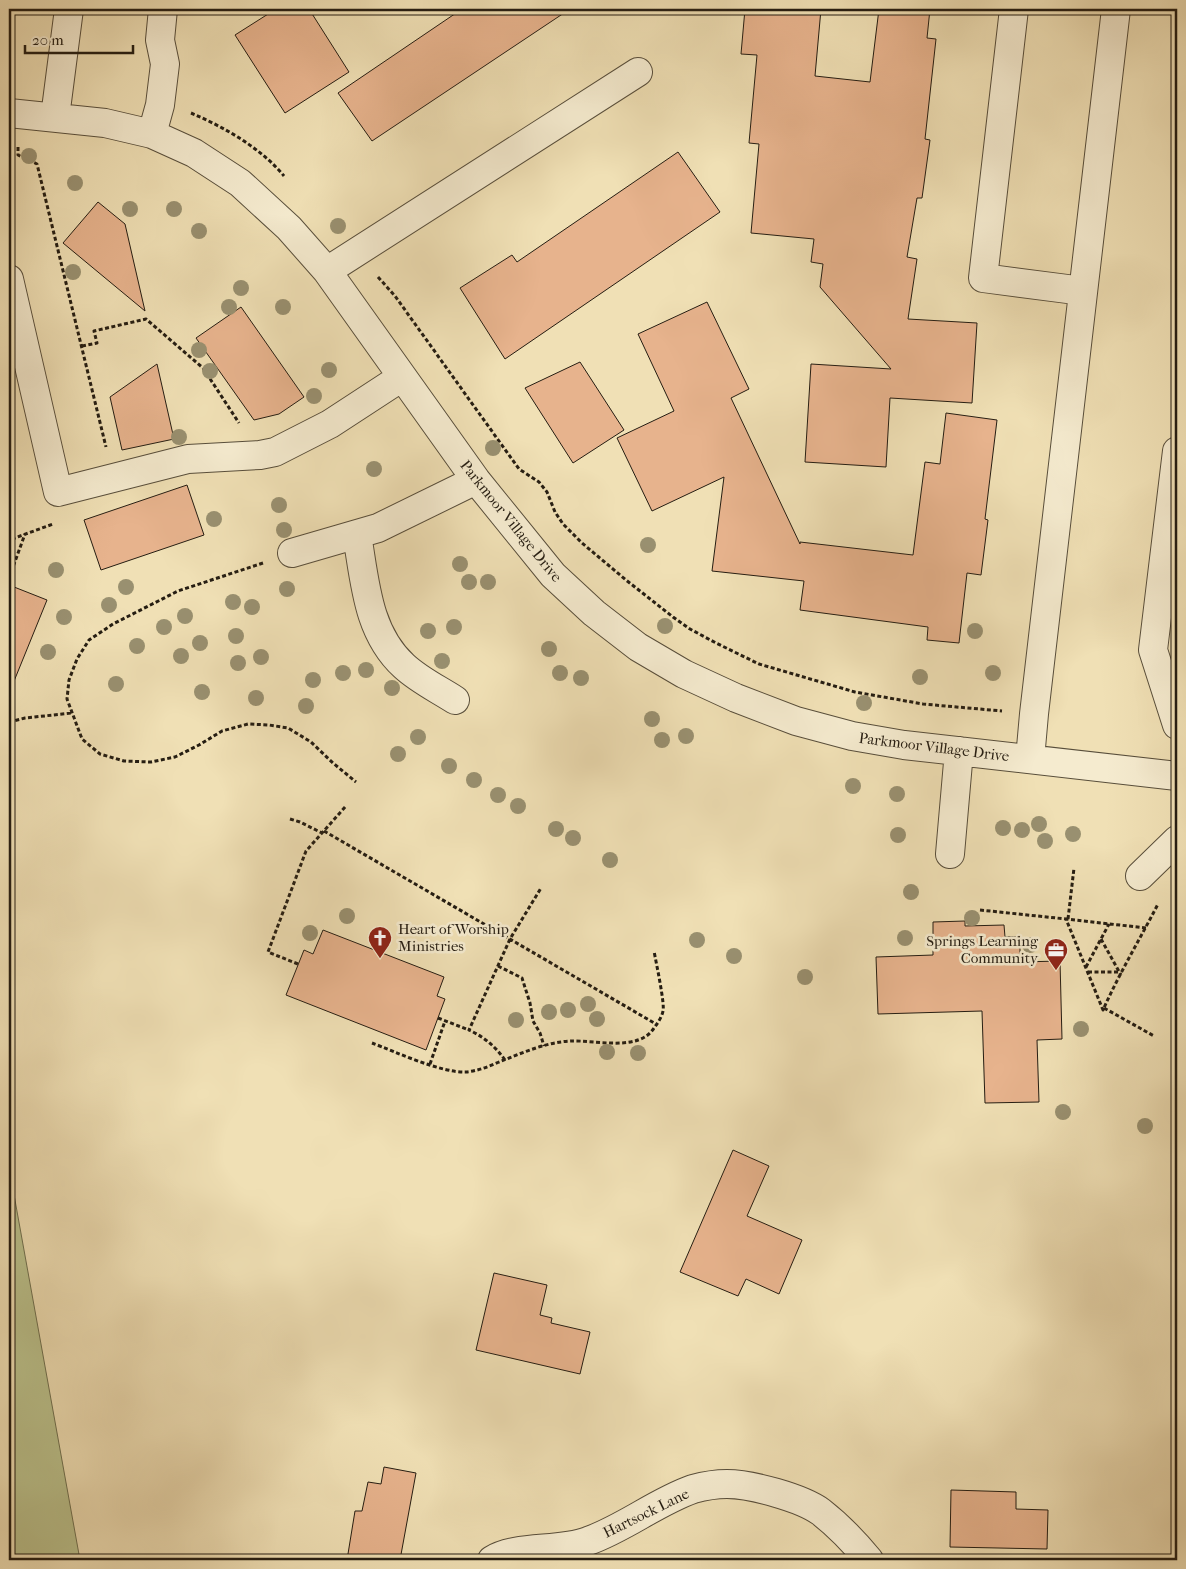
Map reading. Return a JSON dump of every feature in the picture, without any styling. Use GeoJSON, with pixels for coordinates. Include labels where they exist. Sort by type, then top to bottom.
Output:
{"type":"FeatureCollection","features":[{"type":"Feature","properties":{"kind":"street"},"geometry":{"type":"LineString","coordinates":[[55,117],[69,9]]}},
{"type":"Feature","properties":{"kind":"street"},"geometry":{"type":"LineString","coordinates":[[152,134],[160,105],[165,64],[160,40],[164,9]]}},
{"type":"Feature","properties":{"kind":"street"},"geometry":{"type":"LineString","coordinates":[[1014,9],[984,278],[1083,291]]}},
{"type":"Feature","properties":{"kind":"street"},"geometry":{"type":"LineString","coordinates":[[1030,759],[1116,9]]}},
{"type":"Feature","properties":{"kind":"street"},"geometry":{"type":"LineString","coordinates":[[327,271],[638,72]]}},
{"type":"Feature","properties":{"kind":"street","name":"Parkmoor Village Drive"},"geometry":{"type":"LineString","coordinates":[[9,113],[105,123],[152,134],[194,153],[240,183],[289,228],[327,271],[476,480],[553,575],[594,613],[638,647],[684,674],[736,698],[796,721],[852,736],[904,745],[1177,776]]}},
{"type":"Feature","properties":{"kind":"street"},"geometry":{"type":"LineString","coordinates":[[9,280],[58,492],[188,459],[260,455],[275,452],[330,424],[402,377]]}},
{"type":"Feature","properties":{"kind":"street"},"geometry":{"type":"LineString","coordinates":[[1177,451],[1153,650],[1177,725]]}},
{"type":"Feature","properties":{"kind":"street"},"geometry":{"type":"LineString","coordinates":[[292,553],[378,528],[476,480]]}},
{"type":"Feature","properties":{"kind":"street"},"geometry":{"type":"LineString","coordinates":[[357,535],[374,624],[382,638],[403,666],[455,700]]}},
{"type":"Feature","properties":{"kind":"street"},"geometry":{"type":"LineString","coordinates":[[950,854],[960,751]]}},
{"type":"Feature","properties":{"kind":"street"},"geometry":{"type":"LineString","coordinates":[[1140,876],[1177,840]]}},
{"type":"Feature","properties":{"kind":"street","name":"Hartsock Lane"},"geometry":{"type":"LineString","coordinates":[[492,1560],[498,1556],[513,1552],[586,1542],[676,1496],[694,1489],[728,1484],[766,1491],[797,1500],[819,1511],[850,1538],[869,1560]]}},
{"type":"Feature","properties":{"kind":"path"},"geometry":{"type":"LineString","coordinates":[[19,142],[18,156],[37,164],[108,455]]}},
{"type":"Feature","properties":{"kind":"path"},"geometry":{"type":"LineString","coordinates":[[377,276],[395,296],[518,469],[539,482],[547,492],[555,512],[563,524],[582,543],[626,580],[690,629],[759,664],[842,688],[923,704],[1005,711]]}},
{"type":"Feature","properties":{"kind":"path"},"geometry":{"type":"LineString","coordinates":[[82,346],[97,343],[94,331],[146,319],[203,368],[241,426]]}},
{"type":"Feature","properties":{"kind":"path"},"geometry":{"type":"LineString","coordinates":[[9,578],[26,534]]}},
{"type":"Feature","properties":{"kind":"path"},"geometry":{"type":"LineString","coordinates":[[292,553],[178,591],[113,624],[89,640],[77,659],[69,680],[67,699],[82,739],[100,754],[124,761],[151,762],[175,757],[199,746],[222,731],[248,724],[269,725],[288,728],[312,742],[356,782]]}},
{"type":"Feature","properties":{"kind":"path"},"geometry":{"type":"LineString","coordinates":[[9,722],[25,718],[72,713]]}},
{"type":"Feature","properties":{"kind":"path"},"geometry":{"type":"LineString","coordinates":[[298,964],[268,952],[306,851],[346,806]]}},
{"type":"Feature","properties":{"kind":"path"},"geometry":{"type":"LineString","coordinates":[[290,819],[323,832],[656,1024]]}},
{"type":"Feature","properties":{"kind":"path"},"geometry":{"type":"LineString","coordinates":[[1074,868],[1067,919],[1103,1010],[1104,1008],[1154,1036]]}},
{"type":"Feature","properties":{"kind":"path"},"geometry":{"type":"LineString","coordinates":[[469,1030],[510,939],[540,888]]}},
{"type":"Feature","properties":{"kind":"path"},"geometry":{"type":"LineString","coordinates":[[1104,1008],[1120,973],[1162,898]]}},
{"type":"Feature","properties":{"kind":"path"},"geometry":{"type":"LineString","coordinates":[[980,910],[1146,928]]}},
{"type":"Feature","properties":{"kind":"path"},"geometry":{"type":"LineString","coordinates":[[1086,968],[1108,924]]}},
{"type":"Feature","properties":{"kind":"path"},"geometry":{"type":"LineString","coordinates":[[1100,938],[1120,973]]}},
{"type":"Feature","properties":{"kind":"path"},"geometry":{"type":"LineString","coordinates":[[372,1043],[449,1070],[465,1072],[482,1069],[544,1046],[570,1041],[630,1042],[646,1036],[654,1030],[663,1010],[654,952]]}},
{"type":"Feature","properties":{"kind":"path"},"geometry":{"type":"LineString","coordinates":[[498,966],[522,978],[530,1003],[533,1021],[540,1033],[544,1046]]}},
{"type":"Feature","properties":{"kind":"path"},"geometry":{"type":"LineString","coordinates":[[1088,972],[1120,973]]}},
{"type":"Feature","properties":{"kind":"path"},"geometry":{"type":"LineString","coordinates":[[438,1018],[482,1036],[496,1048],[505,1060]]}},
{"type":"Feature","properties":{"kind":"path"},"geometry":{"type":"LineString","coordinates":[[430,1064],[445,1020]]}},
{"type":"Feature","properties":{"kind":"green space"},"geometry":{"type":"Polygon","coordinates":[[[9,1167],[80,1560],[9,1560],[9,1167]]]}},
{"type":"Feature","properties":{"kind":"building"},"geometry":{"type":"Polygon","coordinates":[[[276,9],[309,9],[349,72],[285,113],[235,35],[276,9]]]}},
{"type":"Feature","properties":{"kind":"building"},"geometry":{"type":"Polygon","coordinates":[[[462,9],[570,9],[372,141],[338,93],[462,9]]]}},
{"type":"Feature","properties":{"kind":"building"},"geometry":{"type":"Polygon","coordinates":[[[745,9],[821,9],[815,76],[870,82],[879,9],[930,9],[927,38],[936,39],[925,139],[930,140],[922,198],[917,198],[907,257],[917,259],[908,319],[977,323],[972,403],[890,398],[886,467],[805,462],[811,364],[891,369],[820,287],[823,264],[811,262],[814,239],[751,233],[759,144],[749,143],[757,55],[741,54],[745,9]]]}},
{"type":"Feature","properties":{"kind":"building"},"geometry":{"type":"Polygon","coordinates":[[[678,152],[720,212],[505,359],[460,288],[512,255],[517,262],[678,152]]]}},
{"type":"Feature","properties":{"kind":"building"},"geometry":{"type":"Polygon","coordinates":[[[98,202],[125,224],[145,311],[63,243],[98,202]]]}},
{"type":"Feature","properties":{"kind":"building"},"geometry":{"type":"Polygon","coordinates":[[[707,302],[749,389],[731,398],[800,544],[800,542],[913,555],[925,462],[940,464],[946,413],[997,420],[985,519],[988,520],[981,575],[967,573],[959,643],[927,640],[928,627],[800,610],[804,581],[712,571],[724,477],[652,511],[617,438],[674,411],[638,334],[707,302]]]}},
{"type":"Feature","properties":{"kind":"building"},"geometry":{"type":"Polygon","coordinates":[[[241,307],[304,397],[279,414],[254,420],[196,338],[241,307]]]}},
{"type":"Feature","properties":{"kind":"building"},"geometry":{"type":"Polygon","coordinates":[[[580,362],[624,430],[573,463],[525,388],[580,362]]]}},
{"type":"Feature","properties":{"kind":"building"},"geometry":{"type":"Polygon","coordinates":[[[157,364],[174,439],[122,450],[110,397],[157,364]]]}},
{"type":"Feature","properties":{"kind":"building"},"geometry":{"type":"Polygon","coordinates":[[[187,485],[204,535],[101,570],[84,520],[187,485]]]}},
{"type":"Feature","properties":{"kind":"building"},"geometry":{"type":"Polygon","coordinates":[[[9,585],[47,600],[10,691],[9,691],[9,585]]]}},
{"type":"Feature","properties":{"kind":"building"},"geometry":{"type":"Polygon","coordinates":[[[965,921],[965,926],[1004,925],[1005,937],[1020,937],[1020,962],[1060,961],[1062,1039],[1037,1040],[1039,1102],[985,1103],[982,1011],[878,1014],[876,957],[933,955],[933,922],[965,921]]]}},
{"type":"Feature","properties":{"kind":"building"},"geometry":{"type":"Polygon","coordinates":[[[323,930],[444,977],[437,996],[445,999],[426,1050],[286,995],[304,950],[313,954],[323,930]]]}},
{"type":"Feature","properties":{"kind":"building"},"geometry":{"type":"Polygon","coordinates":[[[733,1150],[769,1166],[747,1216],[802,1240],[779,1294],[746,1279],[738,1296],[680,1272],[733,1150]]]}},
{"type":"Feature","properties":{"kind":"building"},"geometry":{"type":"Polygon","coordinates":[[[494,1273],[547,1285],[540,1315],[552,1318],[551,1323],[590,1332],[580,1374],[476,1350],[494,1273]]]}},
{"type":"Feature","properties":{"kind":"building"},"geometry":{"type":"Polygon","coordinates":[[[384,1467],[416,1473],[400,1560],[347,1560],[355,1511],[362,1511],[368,1482],[381,1484],[384,1467]]]}},
{"type":"Feature","properties":{"kind":"building"},"geometry":{"type":"Polygon","coordinates":[[[951,1490],[1016,1492],[1016,1509],[1048,1510],[1047,1549],[950,1547],[951,1490]]]}},
{"type":"Feature","properties":{"kind":"place","name":"Heart of Worship Ministries"},"geometry":{"type":"Point","coordinates":[380,959]}},
{"type":"Feature","properties":{"kind":"place","name":"Springs Learning Community"},"geometry":{"type":"Point","coordinates":[1056,971]}}]}
